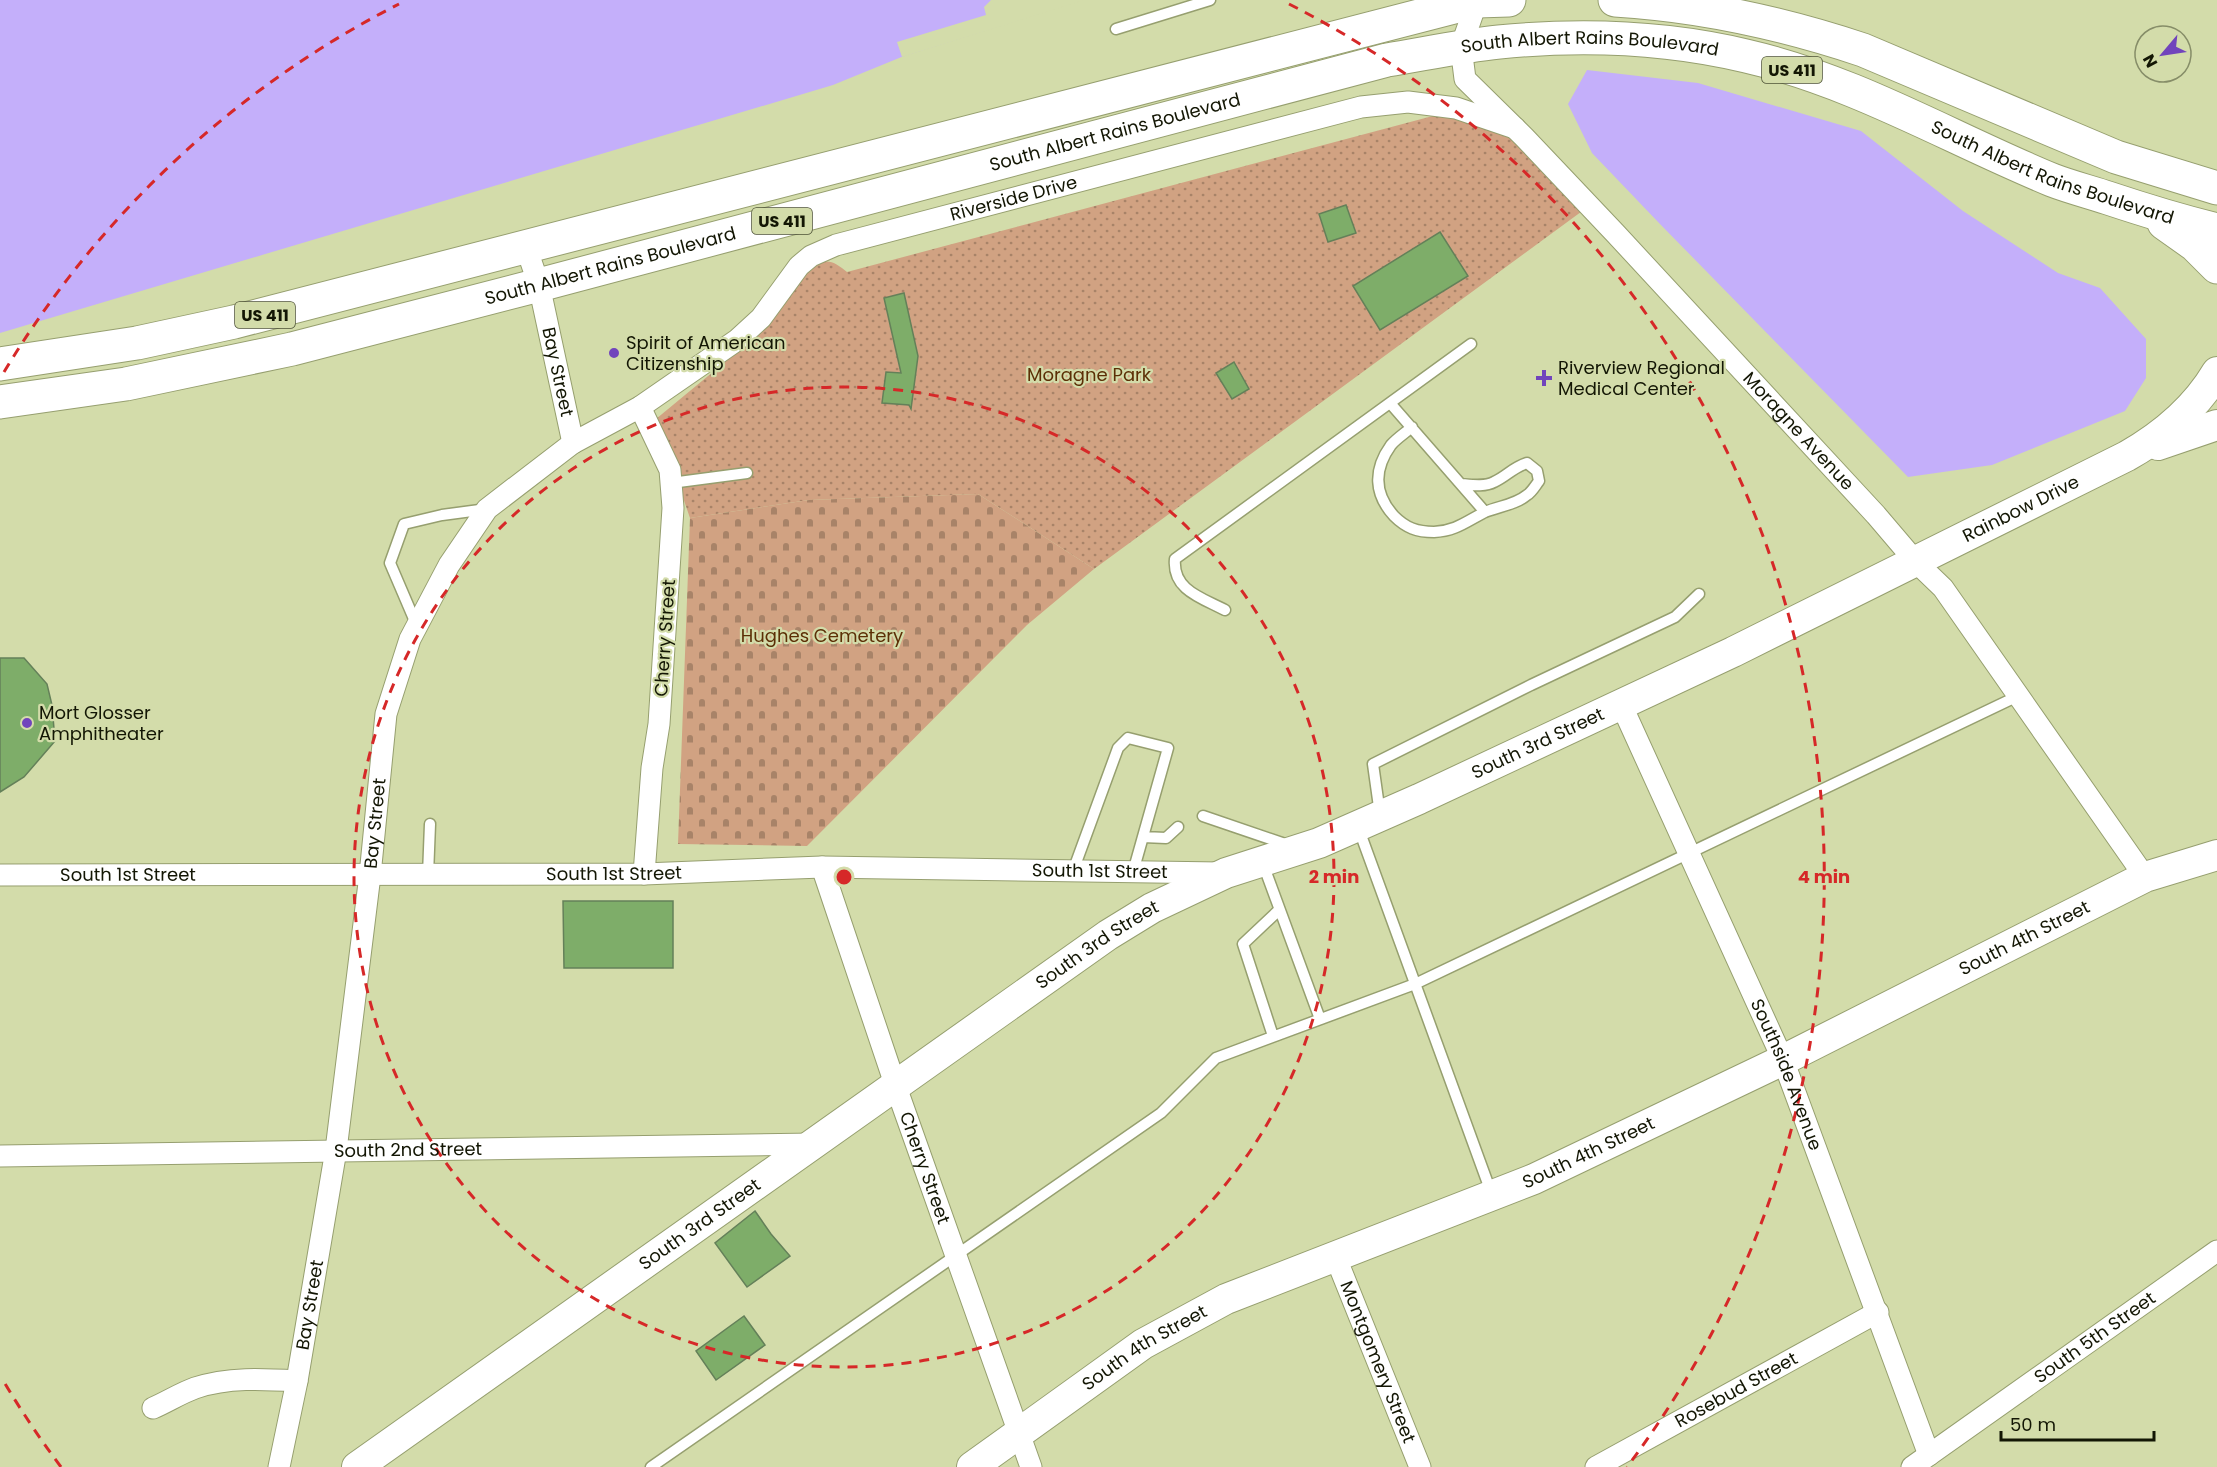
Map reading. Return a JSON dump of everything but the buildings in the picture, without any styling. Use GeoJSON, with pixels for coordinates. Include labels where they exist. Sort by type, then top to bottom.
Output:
{"type":"FeatureCollection","features":[{"type":"Feature","properties":{"kind":"main road","name":"South Albert Rains Boulevard"},"geometry":{"type":"LineString","coordinates":[[0,364],[137,342],[234,322],[1477,0],[1509,0]]}},
{"type":"Feature","properties":{"kind":"main road","name":"South Albert Rains Boulevard"},"geometry":{"type":"LineString","coordinates":[[1615,0],[1712,10],[1826,38],[1863,50],[2116,157],[2217,188]]}},
{"type":"Feature","properties":{"kind":"main road","name":"South Albert Rains Boulevard"},"geometry":{"type":"LineString","coordinates":[[0,402],[175,375],[292,349],[1387,60],[1461,47],[1536,40],[1617,39],[1660,42],[1746,56],[1834,83],[1883,102],[2054,181],[2217,230]]}},
{"type":"Feature","properties":{"kind":"main road"},"geometry":{"type":"LineString","coordinates":[[2145,210],[2195,245],[2217,267]]}},
{"type":"Feature","properties":{"kind":"main road","name":"Rainbow Drive"},"geometry":{"type":"LineString","coordinates":[[1916,562],[2147,445],[2182,417],[2198,400],[2217,372]]}},
{"type":"Feature","properties":{"kind":"main road","name":"Rainbow Drive"},"geometry":{"type":"LineString","coordinates":[[2127,456],[2217,425]]}},
{"type":"Feature","properties":{"kind":"main road","name":"South 3rd Street"},"geometry":{"type":"LineString","coordinates":[[357,1467],[897,1087],[1108,935],[1152,908],[1226,873],[1300,849],[1369,821],[1621,704],[1916,562]]}},
{"type":"Feature","properties":{"kind":"main road","name":"South 4th Street"},"geometry":{"type":"LineString","coordinates":[[972,1467],[1143,1344],[1226,1299],[1534,1179],[1783,1060],[2145,877],[2217,855]]}},
{"type":"Feature","properties":{"kind":"street","name":"Moragne Avenue"},"geometry":{"type":"LineString","coordinates":[[1477,0],[1461,47],[1465,79],[1515,128],[1876,515],[1916,562],[1943,588],[2145,877]]}},
{"type":"Feature","properties":{"kind":"street","name":"Riverside Drive"},"geometry":{"type":"LineString","coordinates":[[573,443],[640,407],[737,340],[761,318],[799,266],[811,256],[836,245],[1361,106],[1408,102],[1456,108],[1515,128]]}},
{"type":"Feature","properties":{"kind":"street","name":"Bay Street"},"geometry":{"type":"LineString","coordinates":[[279,1467],[297,1381],[336,1150],[370,875],[386,714],[410,639],[448,565],[487,509],[573,443],[539,285],[526,247]]}},
{"type":"Feature","properties":{"kind":"street","name":"Cherry Street"},"geometry":{"type":"LineString","coordinates":[[640,407],[670,470],[674,508],[659,724],[652,768],[644,874]]}},
{"type":"Feature","properties":{"kind":"street","name":"Southside Avenue"},"geometry":{"type":"LineString","coordinates":[[1621,704],[1783,1060],[1878,1312],[1921,1461]]}},
{"type":"Feature","properties":{"kind":"street","name":"Cherry Street"},"geometry":{"type":"LineString","coordinates":[[822,867],[1031,1467]]}},
{"type":"Feature","properties":{"kind":"street","name":"South 1st Street"},"geometry":{"type":"LineString","coordinates":[[0,875],[644,874],[822,867],[1226,873]]}},
{"type":"Feature","properties":{"kind":"street","name":"South 2nd Street"},"geometry":{"type":"LineString","coordinates":[[0,1156],[816,1144]]}},
{"type":"Feature","properties":{"kind":"street","name":"South 5th Street"},"geometry":{"type":"LineString","coordinates":[[1921,1461],[2217,1251]]}},
{"type":"Feature","properties":{"kind":"street","name":"Montgomery Street"},"geometry":{"type":"LineString","coordinates":[[1336,1258],[1420,1467]]}},
{"type":"Feature","properties":{"kind":"street","name":"Rosebud Street"},"geometry":{"type":"LineString","coordinates":[[1596,1467],[1878,1312]]}},
{"type":"Feature","properties":{"kind":"street"},"geometry":{"type":"LineString","coordinates":[[153,1408],[194,1389],[219,1382],[297,1381]]}},
{"type":"Feature","properties":{"kind":"lane"},"geometry":{"type":"LineString","coordinates":[[1116,29],[1210,0]]}},
{"type":"Feature","properties":{"kind":"lane"},"geometry":{"type":"LineString","coordinates":[[1226,610],[1189,592],[1179,583],[1174,570],[1175,559],[1471,344]]}},
{"type":"Feature","properties":{"kind":"lane"},"geometry":{"type":"LineString","coordinates":[[1390,403],[1485,512]]}},
{"type":"Feature","properties":{"kind":"lane"},"geometry":{"type":"LineString","coordinates":[[1412,427],[1391,446],[1377,480],[1380,495],[1387,507],[1405,527],[1433,532],[1453,529],[1471,522],[1485,512],[1509,505],[1527,495],[1539,481],[1537,471],[1527,463],[1515,467],[1494,483],[1476,486],[1461,484]]}},
{"type":"Feature","properties":{"kind":"lane"},"geometry":{"type":"LineString","coordinates":[[671,483],[747,473]]}},
{"type":"Feature","properties":{"kind":"lane"},"geometry":{"type":"LineString","coordinates":[[417,626],[390,563],[404,524],[442,515],[487,509]]}},
{"type":"Feature","properties":{"kind":"lane"},"geometry":{"type":"LineString","coordinates":[[1492,1196],[1415,984],[1369,821],[1373,764],[1531,685],[1675,617],[1699,594]]}},
{"type":"Feature","properties":{"kind":"lane"},"geometry":{"type":"LineString","coordinates":[[651,1467],[1161,1113],[1216,1058],[1415,984],[2018,696]]}},
{"type":"Feature","properties":{"kind":"lane"},"geometry":{"type":"LineString","coordinates":[[1072,871],[1118,748],[1128,738],[1168,748],[1133,872]]}},
{"type":"Feature","properties":{"kind":"lane"},"geometry":{"type":"LineString","coordinates":[[1152,801],[1164,804]]}},
{"type":"Feature","properties":{"kind":"lane"},"geometry":{"type":"LineString","coordinates":[[1203,816],[1300,849]]}},
{"type":"Feature","properties":{"kind":"lane"},"geometry":{"type":"LineString","coordinates":[[429,875],[430,824]]}},
{"type":"Feature","properties":{"kind":"lane"},"geometry":{"type":"LineString","coordinates":[[1143,837],[1166,838],[1178,827]]}},
{"type":"Feature","properties":{"kind":"lane"},"geometry":{"type":"LineString","coordinates":[[1262,861],[1320,1019]]}},
{"type":"Feature","properties":{"kind":"lane"},"geometry":{"type":"LineString","coordinates":[[1273,1036],[1243,944],[1279,910]]}},
{"type":"Feature","properties":{"kind":"green space","name":"Moragne Park"},"geometry":{"type":"Polygon","coordinates":[[[1444,113],[1521,141],[1585,209],[1094,569],[978,494],[809,500],[690,518],[656,419],[760,333],[811,266],[827,261],[847,272],[1444,113]]]}},
{"type":"Feature","properties":{"kind":"green space","name":"Hughes Cemetery"},"geometry":{"type":"Polygon","coordinates":[[[978,494],[1094,569],[1027,625],[807,846],[678,844],[690,518],[809,500],[978,494]]]}},
{"type":"Feature","properties":{"kind":"shaded area"},"geometry":{"type":"Polygon","coordinates":[[[0,0],[1081,0],[904,56],[833,85],[0,333],[0,0]]]}},
{"type":"Feature","properties":{"kind":"shaded area"},"geometry":{"type":"Polygon","coordinates":[[[1587,70],[1698,83],[1861,131],[1963,211],[2058,273],[2100,288],[2146,339],[2146,378],[2125,411],[1992,465],[1908,477],[1592,153],[1568,104],[1587,70]]]}},
{"type":"Feature","properties":{"kind":"pier"},"geometry":{"type":"Polygon","coordinates":[[[991,0],[1084,0],[902,57],[897,42],[986,15],[984,7],[991,0]]]}},
{"type":"Feature","properties":{"kind":"place","name":"Spirit of American Citizenship"},"geometry":{"type":"Point","coordinates":[614,353]}},
{"type":"Feature","properties":{"kind":"place","name":"Riverview Regional Medical Center"},"geometry":{"type":"Point","coordinates":[1544,378]}},
{"type":"Feature","properties":{"kind":"place","name":"Mort Glosser Amphitheater"},"geometry":{"type":"Point","coordinates":[27,723]}}]}
